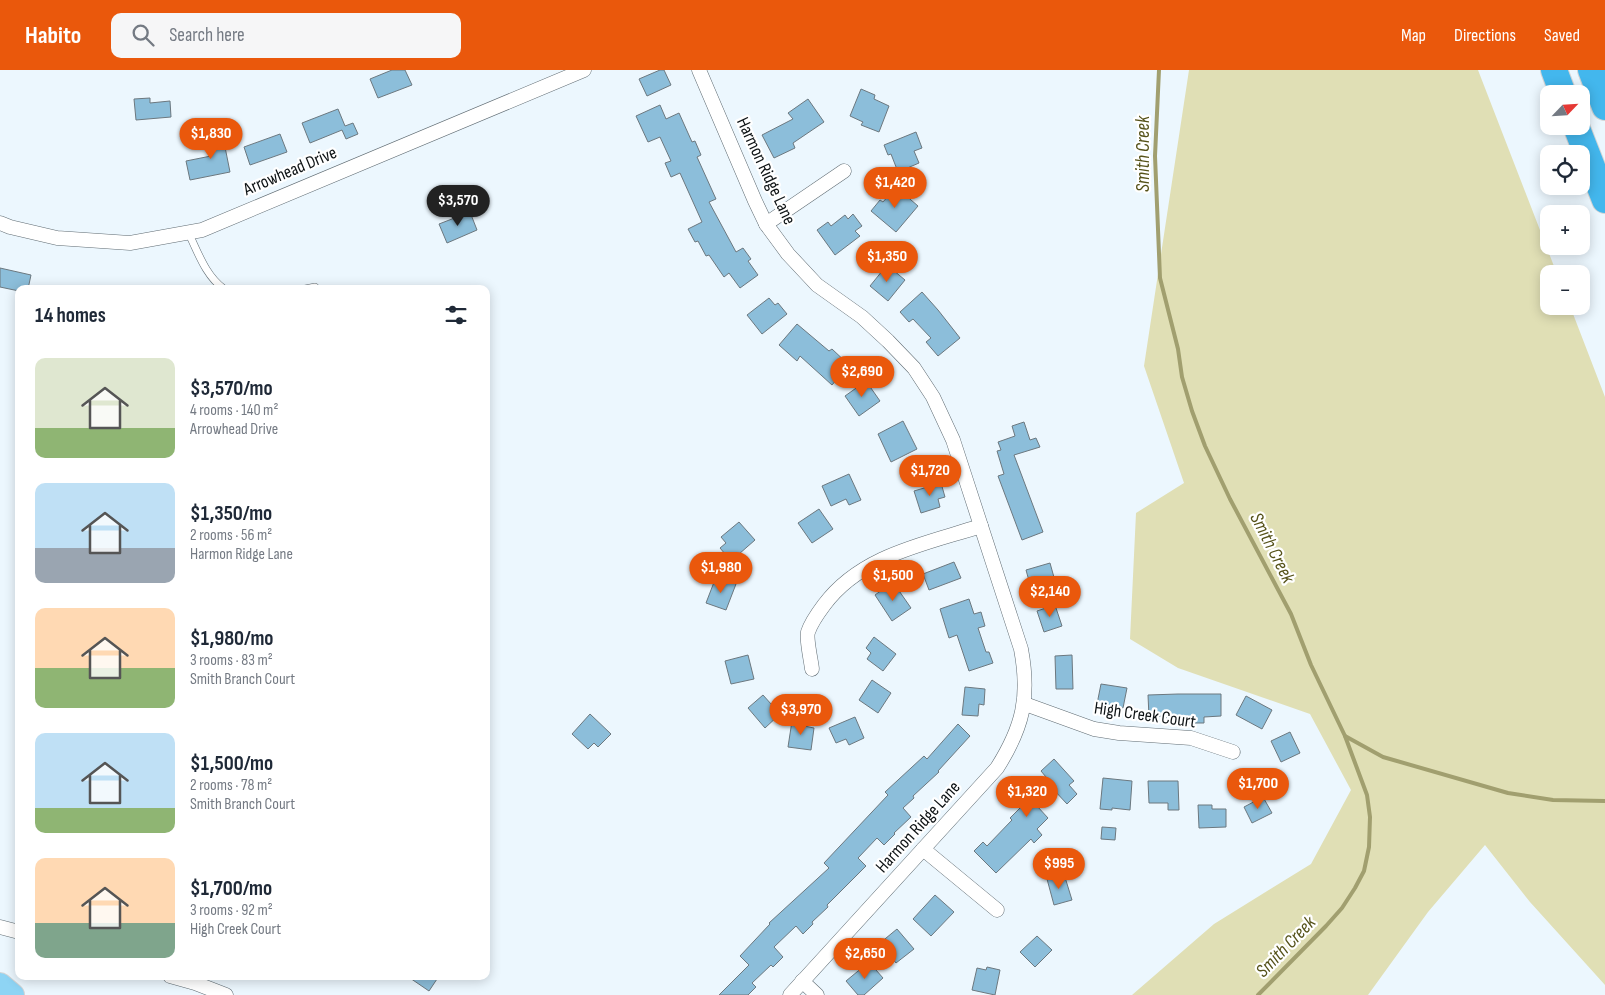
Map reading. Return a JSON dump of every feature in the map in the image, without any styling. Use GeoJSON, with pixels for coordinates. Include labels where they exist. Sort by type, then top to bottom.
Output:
{"type":"FeatureCollection","features":[{"type":"Feature","properties":{"kind":"highway"},"geometry":{"type":"LineString","coordinates":[[1554,70],[1560,85]]}},
{"type":"Feature","properties":{"kind":"highway"},"geometry":{"type":"LineString","coordinates":[[1591,70],[1605,107]]}},
{"type":"Feature","properties":{"kind":"highway"},"geometry":{"type":"LineString","coordinates":[[1580,135],[1605,200]]}},
{"type":"Feature","properties":{"kind":"main road"},"geometry":{"type":"LineString","coordinates":[[0,984],[13,995]]}},
{"type":"Feature","properties":{"kind":"street","name":"Arrowhead Drive"},"geometry":{"type":"LineString","coordinates":[[0,223],[57,238],[130,243],[202,230],[584,70]]}},
{"type":"Feature","properties":{"kind":"street","name":"Harmon Ridge Lane"},"geometry":{"type":"LineString","coordinates":[[699,70],[766,224],[788,254],[817,285],[862,317],[914,368],[933,397],[953,440],[1021,649],[1025,670],[1025,704],[1009,750],[997,768],[790,995]]}},
{"type":"Feature","properties":{"kind":"street"},"geometry":{"type":"LineString","coordinates":[[766,224],[844,171]]}},
{"type":"Feature","properties":{"kind":"street"},"geometry":{"type":"LineString","coordinates":[[812,669],[807,633],[819,611],[845,582],[864,568],[887,557],[981,526]]}},
{"type":"Feature","properties":{"kind":"street","name":"High Creek Court"},"geometry":{"type":"LineString","coordinates":[[1025,704],[1094,729],[1120,734],[1191,738],[1233,752]]}},
{"type":"Feature","properties":{"kind":"street"},"geometry":{"type":"LineString","coordinates":[[923,849],[997,910]]}},
{"type":"Feature","properties":{"kind":"street"},"geometry":{"type":"LineString","coordinates":[[0,927],[15,931]]}},
{"type":"Feature","properties":{"kind":"street"},"geometry":{"type":"LineString","coordinates":[[184,980],[226,995]]}},
{"type":"Feature","properties":{"kind":"street"},"geometry":{"type":"LineString","coordinates":[[802,981],[818,995]]}},
{"type":"Feature","properties":{"kind":"lane"},"geometry":{"type":"LineString","coordinates":[[188,232],[206,269],[218,285]]}},
{"type":"Feature","properties":{"kind":"green space"},"geometry":{"type":"Polygon","coordinates":[[[1189,70],[1478,70],[1540,230],[1540,255],[1550,255],[1554,265],[1540,265],[1540,315],[1573,315],[1605,397],[1605,985],[1530,902],[1485,845],[1428,912],[1368,995],[1132,995],[1214,924],[1311,864],[1351,790],[1310,714],[1178,668],[1130,639],[1136,513],[1184,483],[1144,366],[1189,70]]]}},
{"type":"Feature","properties":{"kind":"building"},"geometry":{"type":"Polygon","coordinates":[[[392,70],[405,70],[412,85],[378,98],[370,79],[392,70]]]}},
{"type":"Feature","properties":{"kind":"building"},"geometry":{"type":"Polygon","coordinates":[[[664,70],[671,85],[647,96],[639,79],[664,70]]]}},
{"type":"Feature","properties":{"kind":"building"},"geometry":{"type":"Polygon","coordinates":[[[861,89],[875,95],[874,99],[889,106],[879,132],[861,125],[863,122],[850,116],[861,89]]]}},
{"type":"Feature","properties":{"kind":"building"},"geometry":{"type":"Polygon","coordinates":[[[150,98],[150,103],[170,101],[171,117],[136,120],[134,99],[150,98]]]}},
{"type":"Feature","properties":{"kind":"building"},"geometry":{"type":"Polygon","coordinates":[[[808,99],[824,122],[793,143],[795,148],[774,158],[762,135],[793,119],[788,113],[808,99]]]}},
{"type":"Feature","properties":{"kind":"building"},"geometry":{"type":"Polygon","coordinates":[[[660,105],[666,119],[679,113],[692,142],[695,141],[701,155],[697,157],[716,199],[709,202],[736,252],[743,248],[751,259],[748,261],[758,275],[740,288],[729,273],[724,277],[709,255],[706,256],[698,241],[695,242],[688,229],[702,222],[680,173],[671,177],[665,163],[671,161],[660,137],[648,142],[636,116],[660,105]]]}},
{"type":"Feature","properties":{"kind":"building"},"geometry":{"type":"Polygon","coordinates":[[[338,109],[345,126],[353,123],[358,134],[346,139],[342,130],[310,143],[302,123],[338,109]]]}},
{"type":"Feature","properties":{"kind":"building"},"geometry":{"type":"Polygon","coordinates":[[[222,132],[230,172],[190,180],[186,161],[211,156],[207,134],[222,132]]]}},
{"type":"Feature","properties":{"kind":"building"},"geometry":{"type":"Polygon","coordinates":[[[916,132],[922,148],[914,151],[919,163],[898,172],[891,154],[888,155],[884,145],[916,132]]]}},
{"type":"Feature","properties":{"kind":"building"},"geometry":{"type":"Polygon","coordinates":[[[280,134],[287,152],[250,165],[244,147],[280,134]]]}},
{"type":"Feature","properties":{"kind":"building"},"geometry":{"type":"Polygon","coordinates":[[[896,187],[918,206],[896,232],[871,211],[880,200],[883,202],[896,187]]]}},
{"type":"Feature","properties":{"kind":"building"},"geometry":{"type":"Polygon","coordinates":[[[470,212],[477,230],[447,243],[439,224],[470,212]]]}},
{"type":"Feature","properties":{"kind":"building"},"geometry":{"type":"Polygon","coordinates":[[[853,214],[862,226],[855,231],[860,236],[835,255],[817,230],[828,222],[831,226],[845,215],[848,219],[853,214]]]}},
{"type":"Feature","properties":{"kind":"building"},"geometry":{"type":"Polygon","coordinates":[[[887,265],[905,280],[888,301],[870,286],[887,265]]]}},
{"type":"Feature","properties":{"kind":"building"},"geometry":{"type":"Polygon","coordinates":[[[0,268],[31,275],[29,285],[15,285],[15,290],[0,287],[0,268]]]}},
{"type":"Feature","properties":{"kind":"building"},"geometry":{"type":"Polygon","coordinates":[[[922,292],[960,338],[938,356],[926,342],[931,338],[913,319],[909,322],[900,312],[922,292]]]}},
{"type":"Feature","properties":{"kind":"building"},"geometry":{"type":"Polygon","coordinates":[[[769,298],[775,305],[778,303],[787,314],[762,334],[747,315],[769,298]]]}},
{"type":"Feature","properties":{"kind":"building"},"geometry":{"type":"Polygon","coordinates":[[[797,324],[829,351],[832,349],[849,365],[832,385],[800,356],[797,361],[779,345],[797,324]]]}},
{"type":"Feature","properties":{"kind":"building"},"geometry":{"type":"Polygon","coordinates":[[[866,381],[880,401],[859,416],[845,396],[866,381]]]}},
{"type":"Feature","properties":{"kind":"building"},"geometry":{"type":"Polygon","coordinates":[[[903,421],[917,449],[891,462],[878,434],[903,421]]]}},
{"type":"Feature","properties":{"kind":"building"},"geometry":{"type":"Polygon","coordinates":[[[1024,422],[1030,440],[1036,438],[1040,447],[1014,455],[1043,532],[1022,540],[998,476],[1004,474],[997,451],[1001,450],[998,442],[1015,436],[1012,426],[1024,422]]]}},
{"type":"Feature","properties":{"kind":"building"},"geometry":{"type":"Polygon","coordinates":[[[849,474],[861,500],[849,505],[846,499],[831,506],[822,486],[849,474]]]}},
{"type":"Feature","properties":{"kind":"building"},"geometry":{"type":"Polygon","coordinates":[[[941,483],[945,497],[938,499],[940,507],[921,513],[914,491],[941,483]]]}},
{"type":"Feature","properties":{"kind":"building"},"geometry":{"type":"Polygon","coordinates":[[[819,509],[833,529],[812,543],[798,523],[819,509]]]}},
{"type":"Feature","properties":{"kind":"building"},"geometry":{"type":"Polygon","coordinates":[[[739,522],[755,540],[731,561],[720,548],[726,543],[721,537],[739,522]]]}},
{"type":"Feature","properties":{"kind":"building"},"geometry":{"type":"Polygon","coordinates":[[[954,562],[961,578],[929,590],[923,574],[954,562]]]}},
{"type":"Feature","properties":{"kind":"building"},"geometry":{"type":"Polygon","coordinates":[[[1050,563],[1055,581],[1031,588],[1026,570],[1050,563]]]}},
{"type":"Feature","properties":{"kind":"building"},"geometry":{"type":"Polygon","coordinates":[[[716,577],[736,584],[726,610],[706,603],[716,577]]]}},
{"type":"Feature","properties":{"kind":"building"},"geometry":{"type":"Polygon","coordinates":[[[895,585],[911,608],[892,621],[875,595],[886,587],[888,590],[895,585]]]}},
{"type":"Feature","properties":{"kind":"building"},"geometry":{"type":"Polygon","coordinates":[[[969,599],[974,614],[981,612],[985,626],[978,628],[986,652],[989,652],[993,663],[969,671],[957,635],[949,638],[940,609],[969,599]]]}},
{"type":"Feature","properties":{"kind":"building"},"geometry":{"type":"Polygon","coordinates":[[[1055,605],[1062,626],[1044,632],[1037,611],[1055,605]]]}},
{"type":"Feature","properties":{"kind":"building"},"geometry":{"type":"Polygon","coordinates":[[[874,637],[896,654],[883,671],[867,659],[871,653],[866,648],[874,637]]]}},
{"type":"Feature","properties":{"kind":"building"},"geometry":{"type":"Polygon","coordinates":[[[748,655],[754,679],[731,684],[725,661],[748,655]]]}},
{"type":"Feature","properties":{"kind":"building"},"geometry":{"type":"Polygon","coordinates":[[[1072,655],[1073,689],[1056,689],[1055,656],[1072,655]]]}},
{"type":"Feature","properties":{"kind":"building"},"geometry":{"type":"Polygon","coordinates":[[[872,680],[891,693],[878,713],[859,700],[872,680]]]}},
{"type":"Feature","properties":{"kind":"building"},"geometry":{"type":"Polygon","coordinates":[[[1101,684],[1127,688],[1123,708],[1097,704],[1101,684]]]}},
{"type":"Feature","properties":{"kind":"building"},"geometry":{"type":"Polygon","coordinates":[[[965,687],[985,689],[984,705],[979,704],[978,716],[962,715],[965,687]]]}},
{"type":"Feature","properties":{"kind":"building"},"geometry":{"type":"Polygon","coordinates":[[[1221,694],[1221,716],[1204,717],[1204,723],[1166,724],[1166,716],[1149,717],[1148,695],[1221,694]]]}},
{"type":"Feature","properties":{"kind":"building"},"geometry":{"type":"Polygon","coordinates":[[[763,695],[780,714],[765,728],[748,708],[763,695]]]}},
{"type":"Feature","properties":{"kind":"building"},"geometry":{"type":"Polygon","coordinates":[[[1246,696],[1272,710],[1262,729],[1236,715],[1246,696]]]}},
{"type":"Feature","properties":{"kind":"building"},"geometry":{"type":"Polygon","coordinates":[[[590,714],[611,734],[598,747],[594,743],[588,749],[572,734],[590,714]]]}},
{"type":"Feature","properties":{"kind":"building"},"geometry":{"type":"Polygon","coordinates":[[[855,717],[864,738],[849,745],[846,739],[836,743],[829,728],[855,717]]]}},
{"type":"Feature","properties":{"kind":"building"},"geometry":{"type":"Polygon","coordinates":[[[792,721],[805,723],[804,726],[814,728],[811,750],[788,747],[792,721]]]}},
{"type":"Feature","properties":{"kind":"building"},"geometry":{"type":"Polygon","coordinates":[[[958,724],[970,736],[939,772],[903,808],[911,817],[884,845],[877,838],[858,858],[866,866],[827,905],[828,907],[812,922],[813,924],[803,934],[796,926],[774,947],[783,957],[773,967],[771,965],[752,983],[756,987],[748,995],[719,995],[749,965],[740,956],[769,923],[829,868],[824,863],[888,795],[885,792],[924,756],[927,759],[958,724]]]}},
{"type":"Feature","properties":{"kind":"building"},"geometry":{"type":"Polygon","coordinates":[[[1290,732],[1300,753],[1281,762],[1271,741],[1290,732]]]}},
{"type":"Feature","properties":{"kind":"building"},"geometry":{"type":"Polygon","coordinates":[[[1054,759],[1074,781],[1069,785],[1077,794],[1067,804],[1054,790],[1037,806],[1048,818],[1037,829],[1042,835],[1034,843],[1031,839],[996,873],[974,851],[983,842],[987,846],[1012,820],[1010,818],[1020,808],[1016,805],[1046,777],[1041,771],[1054,759]]]}},
{"type":"Feature","properties":{"kind":"building"},"geometry":{"type":"Polygon","coordinates":[[[1103,778],[1132,781],[1130,810],[1100,809],[1103,778]]]}},
{"type":"Feature","properties":{"kind":"building"},"geometry":{"type":"Polygon","coordinates":[[[1148,781],[1178,781],[1179,810],[1168,810],[1168,803],[1149,803],[1148,781]]]}},
{"type":"Feature","properties":{"kind":"building"},"geometry":{"type":"Polygon","coordinates":[[[1263,797],[1272,813],[1252,823],[1244,807],[1263,797]]]}},
{"type":"Feature","properties":{"kind":"building"},"geometry":{"type":"Polygon","coordinates":[[[1198,805],[1212,805],[1212,809],[1226,809],[1226,827],[1199,828],[1198,805]]]}},
{"type":"Feature","properties":{"kind":"building"},"geometry":{"type":"Polygon","coordinates":[[[1102,827],[1116,828],[1115,840],[1101,839],[1102,827]]]}},
{"type":"Feature","properties":{"kind":"building"},"geometry":{"type":"Polygon","coordinates":[[[1064,874],[1072,900],[1054,905],[1047,879],[1064,874]]]}},
{"type":"Feature","properties":{"kind":"building"},"geometry":{"type":"Polygon","coordinates":[[[935,895],[954,912],[931,936],[913,919],[935,895]]]}},
{"type":"Feature","properties":{"kind":"building"},"geometry":{"type":"Polygon","coordinates":[[[897,929],[914,949],[896,963],[880,943],[897,929]]]}},
{"type":"Feature","properties":{"kind":"building"},"geometry":{"type":"Polygon","coordinates":[[[1037,936],[1052,950],[1035,967],[1020,952],[1037,936]]]}},
{"type":"Feature","properties":{"kind":"building"},"geometry":{"type":"Polygon","coordinates":[[[869,962],[883,978],[864,995],[858,995],[846,981],[869,962]]]}},
{"type":"Feature","properties":{"kind":"building"},"geometry":{"type":"Polygon","coordinates":[[[987,967],[1000,970],[995,995],[972,990],[977,968],[986,970],[987,967]]]}},
{"type":"Feature","properties":{"kind":"building"},"geometry":{"type":"Polygon","coordinates":[[[413,980],[436,980],[429,991],[413,980]]]}},
{"type":"Feature","properties":{"kind":"waterway","name":"Smith Creek"},"geometry":{"type":"LineString","coordinates":[[1159,70],[1155,156],[1160,278],[1178,349],[1182,377],[1205,446],[1230,499],[1291,614],[1311,665],[1345,736],[1367,795],[1370,817],[1369,847],[1364,871],[1355,888],[1342,908],[1326,926],[1258,995]]}},
{"type":"Feature","properties":{"kind":"waterway"},"geometry":{"type":"LineString","coordinates":[[1345,736],[1383,757],[1508,793],[1553,800],[1605,801]]}}]}
